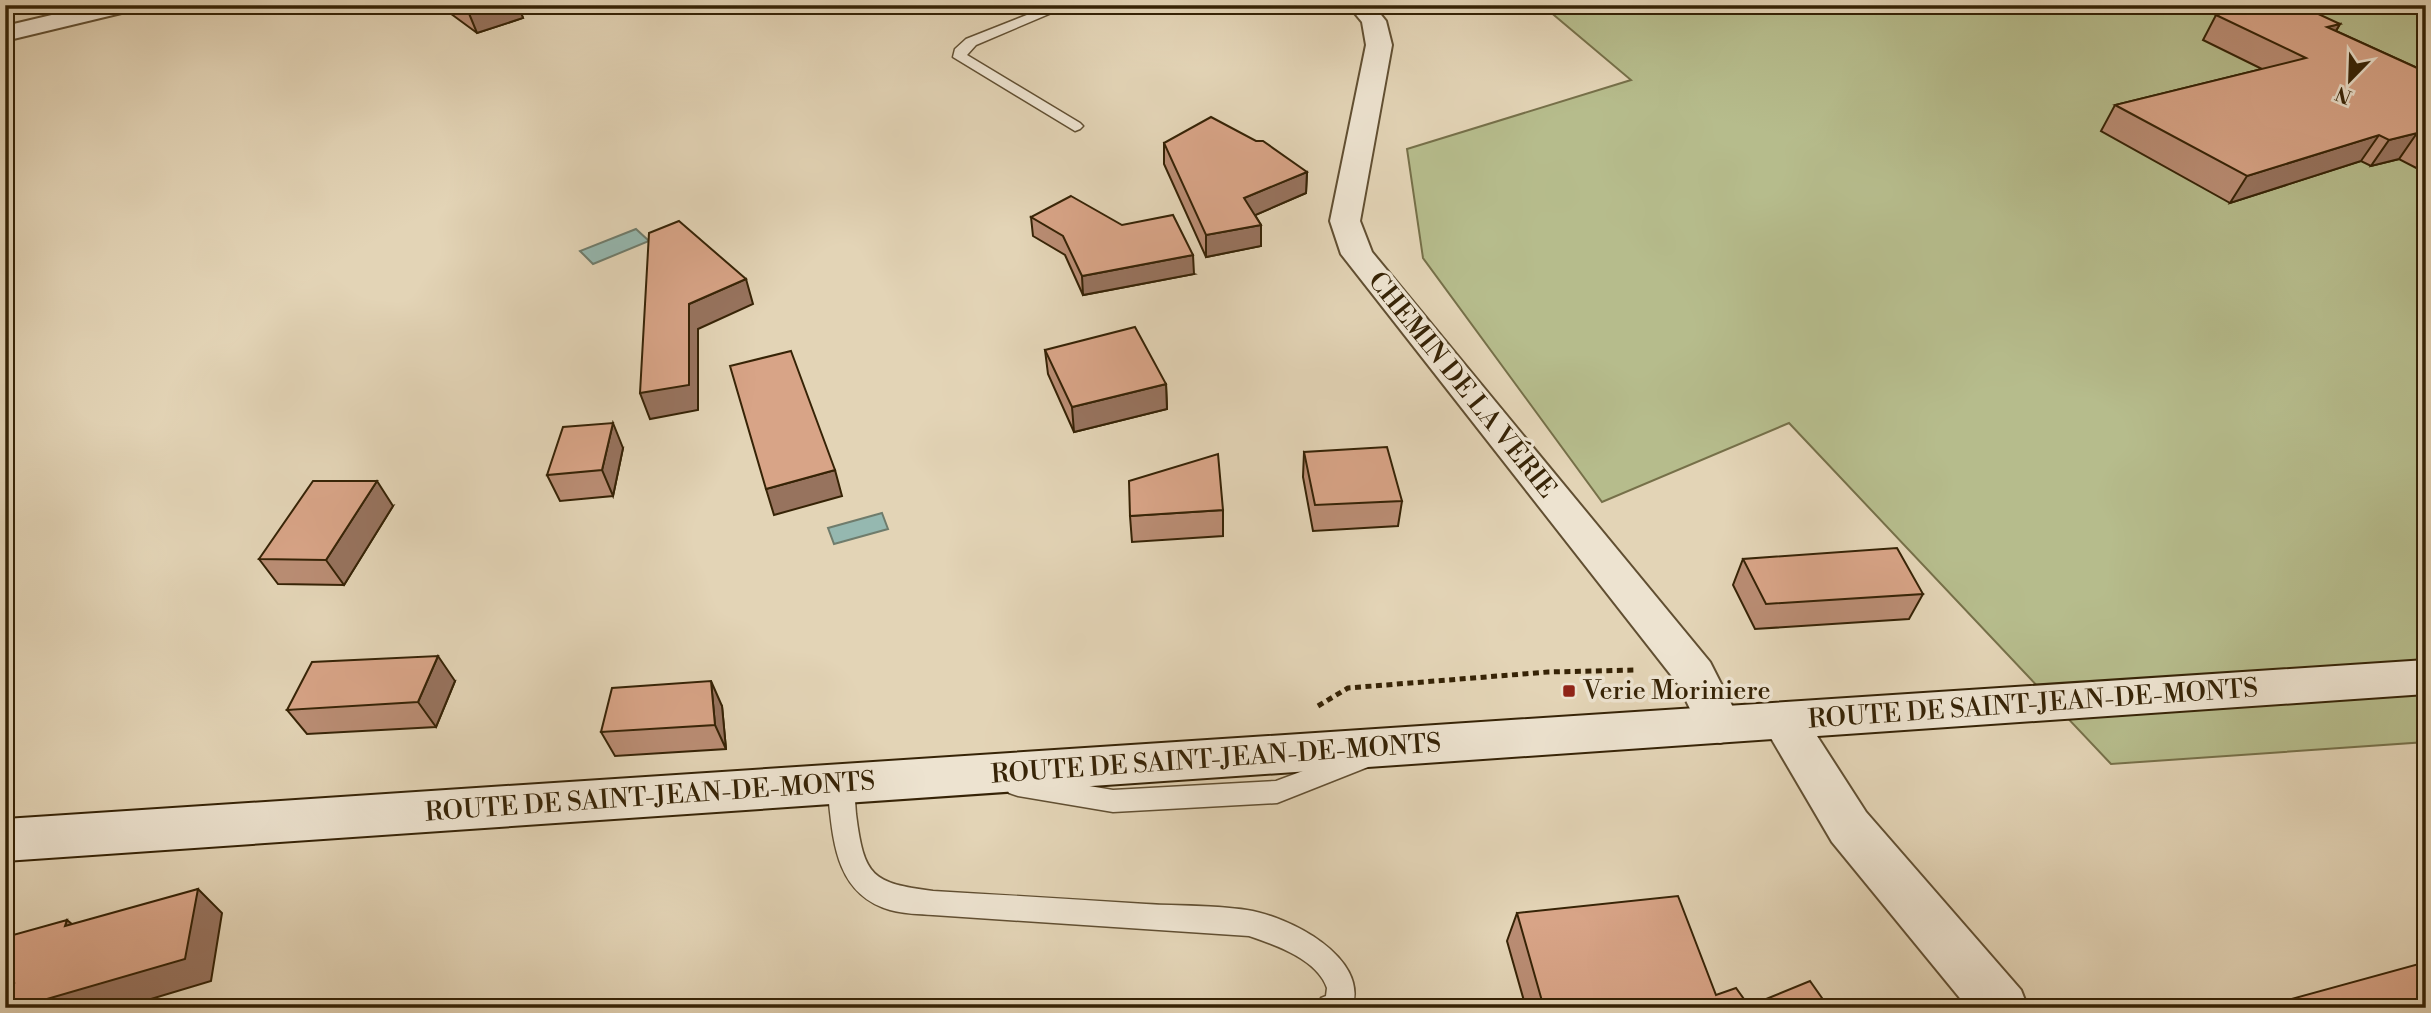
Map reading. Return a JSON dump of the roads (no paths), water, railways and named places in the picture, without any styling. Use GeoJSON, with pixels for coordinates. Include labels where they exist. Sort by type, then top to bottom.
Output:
{"type":"FeatureCollection","features":[{"type":"Feature","properties":{"kind":"main road"},"geometry":{"type":"LineString","coordinates":[[5,34],[125,5]]}},
{"type":"Feature","properties":{"kind":"main road","name":"CHEMIN DE LA VÉRIE"},"geometry":{"type":"LineString","coordinates":[[1371,7],[1379,45],[1345,221],[1357,254],[1695,674],[1720,725]]}},
{"type":"Feature","properties":{"kind":"main road","name":"ROUTE DE SAINT-JEAN-DE-MONTS"},"geometry":{"type":"LineString","coordinates":[[5,840],[2426,677]]}},
{"type":"Feature","properties":{"kind":"main road"},"geometry":{"type":"LineString","coordinates":[[1783,721],[1849,827],[2003,1008]]}},
{"type":"Feature","properties":{"kind":"lane"},"geometry":{"type":"LineString","coordinates":[[1064,5],[971,42],[960,52],[960,57],[1075,126]]}},
{"type":"Feature","properties":{"kind":"lane"},"geometry":{"type":"LineString","coordinates":[[840,784],[852,862],[867,884],[888,897],[933,903],[1249,923],[1283,936],[1321,958],[1341,980],[1342,994],[1339,1004],[1331,1008]]}},
{"type":"Feature","properties":{"kind":"water"},"geometry":{"type":"Polygon","coordinates":[[[636,229],[649,241],[593,264],[580,251],[636,229]]]}},
{"type":"Feature","properties":{"kind":"water"},"geometry":{"type":"Polygon","coordinates":[[[882,513],[888,529],[834,544],[828,528],[882,513]]]}},
{"type":"Feature","properties":{"kind":"place","name":"Verie Moriniere"},"geometry":{"type":"Point","coordinates":[1569,691]}}]}
